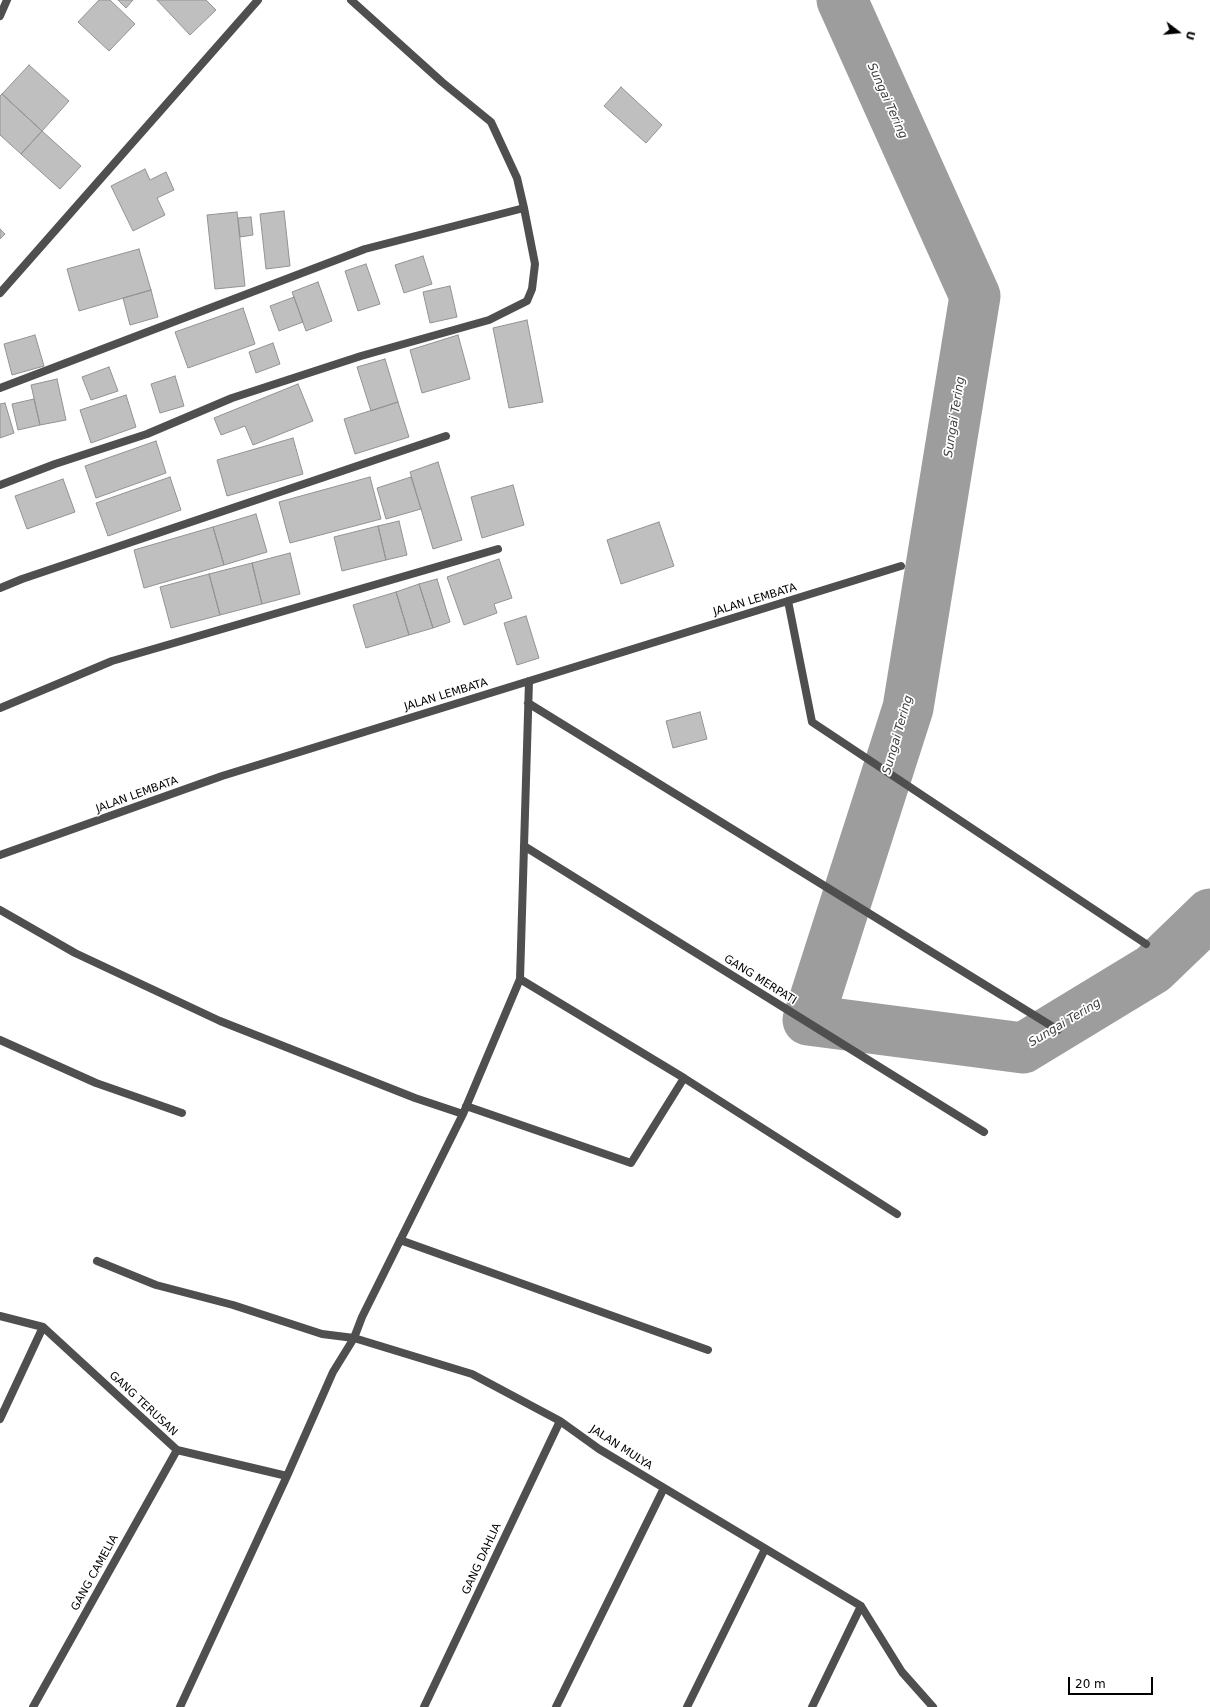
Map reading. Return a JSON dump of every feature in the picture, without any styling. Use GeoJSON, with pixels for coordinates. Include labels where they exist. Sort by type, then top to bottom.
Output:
{"type":"FeatureCollection","features":[{"type":"Feature","properties":{"kind":"street"},"geometry":{"type":"LineString","coordinates":[[0,16],[7,0]]}},
{"type":"Feature","properties":{"kind":"street"},"geometry":{"type":"LineString","coordinates":[[0,293],[258,0]]}},
{"type":"Feature","properties":{"kind":"street"},"geometry":{"type":"LineString","coordinates":[[0,485],[54,464],[147,434],[232,398],[361,356],[489,320],[527,301],[532,289],[535,264],[524,208],[517,178],[491,122],[442,82],[351,0]]}},
{"type":"Feature","properties":{"kind":"street"},"geometry":{"type":"LineString","coordinates":[[0,388],[365,249],[524,208]]}},
{"type":"Feature","properties":{"kind":"street"},"geometry":{"type":"LineString","coordinates":[[0,588],[22,579],[446,436]]}},
{"type":"Feature","properties":{"kind":"street"},"geometry":{"type":"LineString","coordinates":[[0,708],[112,661],[498,549]]}},
{"type":"Feature","properties":{"kind":"street","name":"JALAN LEMBATA"},"geometry":{"type":"LineString","coordinates":[[0,855],[222,776],[901,566]]}},
{"type":"Feature","properties":{"kind":"street"},"geometry":{"type":"LineString","coordinates":[[788,601],[812,722],[1146,944]]}},
{"type":"Feature","properties":{"kind":"street"},"geometry":{"type":"LineString","coordinates":[[180,1707],[288,1476],[333,1372],[354,1338],[362,1317],[464,1110],[520,979],[529,681]]}},
{"type":"Feature","properties":{"kind":"street"},"geometry":{"type":"LineString","coordinates":[[528,704],[1058,1030]]}},
{"type":"Feature","properties":{"kind":"street","name":"GANG MERPATI"},"geometry":{"type":"LineString","coordinates":[[524,846],[984,1132]]}},
{"type":"Feature","properties":{"kind":"street"},"geometry":{"type":"LineString","coordinates":[[0,910],[75,953],[220,1020],[415,1098],[464,1110],[631,1163],[684,1078]]}},
{"type":"Feature","properties":{"kind":"street"},"geometry":{"type":"LineString","coordinates":[[520,979],[684,1078],[897,1214]]}},
{"type":"Feature","properties":{"kind":"street"},"geometry":{"type":"LineString","coordinates":[[0,1040],[96,1083],[182,1113]]}},
{"type":"Feature","properties":{"kind":"street"},"geometry":{"type":"LineString","coordinates":[[400,1240],[708,1350]]}},
{"type":"Feature","properties":{"kind":"street","name":"JALAN MULYA"},"geometry":{"type":"LineString","coordinates":[[97,1261],[156,1285],[233,1306],[322,1334],[354,1338],[472,1374],[560,1421],[599,1449],[861,1606]]}},
{"type":"Feature","properties":{"kind":"street","name":"GANG TERUSAN"},"geometry":{"type":"LineString","coordinates":[[0,1316],[43,1327],[177,1450],[288,1476]]}},
{"type":"Feature","properties":{"kind":"street"},"geometry":{"type":"LineString","coordinates":[[0,1419],[43,1327]]}},
{"type":"Feature","properties":{"kind":"street","name":"GANG DAHLIA"},"geometry":{"type":"LineString","coordinates":[[424,1707],[560,1421]]}},
{"type":"Feature","properties":{"kind":"street","name":"GANG CAMELIA"},"geometry":{"type":"LineString","coordinates":[[33,1707],[177,1450]]}},
{"type":"Feature","properties":{"kind":"street"},"geometry":{"type":"LineString","coordinates":[[556,1707],[664,1488]]}},
{"type":"Feature","properties":{"kind":"street"},"geometry":{"type":"LineString","coordinates":[[687,1707],[765,1548]]}},
{"type":"Feature","properties":{"kind":"street"},"geometry":{"type":"LineString","coordinates":[[812,1707],[861,1606]]}},
{"type":"Feature","properties":{"kind":"street"},"geometry":{"type":"LineString","coordinates":[[861,1606],[902,1672],[933,1707]]}},
{"type":"Feature","properties":{"kind":"building"},"geometry":{"type":"Polygon","coordinates":[[[99,0],[110,0],[135,24],[109,51],[78,22],[99,0]]]}},
{"type":"Feature","properties":{"kind":"building"},"geometry":{"type":"Polygon","coordinates":[[[118,0],[133,0],[126,8],[118,0]]]}},
{"type":"Feature","properties":{"kind":"building"},"geometry":{"type":"Polygon","coordinates":[[[157,0],[206,0],[216,10],[190,35],[157,0]]]}},
{"type":"Feature","properties":{"kind":"building"},"geometry":{"type":"Polygon","coordinates":[[[29,65],[69,101],[42,131],[2,94],[29,65]]]}},
{"type":"Feature","properties":{"kind":"building"},"geometry":{"type":"Polygon","coordinates":[[[621,87],[662,125],[646,143],[604,106],[621,87]]]}},
{"type":"Feature","properties":{"kind":"building"},"geometry":{"type":"Polygon","coordinates":[[[2,94],[42,131],[21,154],[0,135],[0,96],[2,94]]]}},
{"type":"Feature","properties":{"kind":"building"},"geometry":{"type":"Polygon","coordinates":[[[42,131],[81,166],[60,189],[21,154],[42,131]]]}},
{"type":"Feature","properties":{"kind":"building"},"geometry":{"type":"Polygon","coordinates":[[[145,169],[150,180],[166,172],[174,190],[157,198],[165,215],[133,231],[111,186],[145,169]]]}},
{"type":"Feature","properties":{"kind":"building"},"geometry":{"type":"Polygon","coordinates":[[[284,211],[290,266],[266,269],[260,214],[284,211]]]}},
{"type":"Feature","properties":{"kind":"building"},"geometry":{"type":"Polygon","coordinates":[[[237,212],[245,286],[215,289],[207,215],[237,212]]]}},
{"type":"Feature","properties":{"kind":"building"},"geometry":{"type":"Polygon","coordinates":[[[251,217],[253,235],[240,237],[238,218],[251,217]]]}},
{"type":"Feature","properties":{"kind":"building"},"geometry":{"type":"Polygon","coordinates":[[[0,229],[5,234],[0,239],[0,229]]]}},
{"type":"Feature","properties":{"kind":"building"},"geometry":{"type":"Polygon","coordinates":[[[139,249],[151,290],[79,311],[67,269],[139,249]]]}},
{"type":"Feature","properties":{"kind":"building"},"geometry":{"type":"Polygon","coordinates":[[[423,256],[432,284],[404,293],[395,265],[423,256]]]}},
{"type":"Feature","properties":{"kind":"building"},"geometry":{"type":"Polygon","coordinates":[[[366,264],[380,304],[358,311],[345,271],[366,264]]]}},
{"type":"Feature","properties":{"kind":"building"},"geometry":{"type":"Polygon","coordinates":[[[318,282],[332,321],[306,331],[292,292],[318,282]]]}},
{"type":"Feature","properties":{"kind":"building"},"geometry":{"type":"Polygon","coordinates":[[[450,286],[457,317],[430,323],[423,292],[450,286]]]}},
{"type":"Feature","properties":{"kind":"building"},"geometry":{"type":"Polygon","coordinates":[[[151,290],[158,317],[130,325],[123,298],[151,290]]]}},
{"type":"Feature","properties":{"kind":"building"},"geometry":{"type":"Polygon","coordinates":[[[294,297],[303,322],[279,331],[270,306],[294,297]]]}},
{"type":"Feature","properties":{"kind":"building"},"geometry":{"type":"Polygon","coordinates":[[[243,308],[255,344],[188,368],[175,332],[243,308]]]}},
{"type":"Feature","properties":{"kind":"building"},"geometry":{"type":"Polygon","coordinates":[[[527,320],[543,402],[509,408],[493,328],[527,320]]]}},
{"type":"Feature","properties":{"kind":"building"},"geometry":{"type":"Polygon","coordinates":[[[35,335],[44,366],[12,375],[4,344],[35,335]]]}},
{"type":"Feature","properties":{"kind":"building"},"geometry":{"type":"Polygon","coordinates":[[[458,335],[470,379],[422,393],[410,350],[458,335]]]}},
{"type":"Feature","properties":{"kind":"building"},"geometry":{"type":"Polygon","coordinates":[[[273,343],[280,364],[256,373],[249,352],[273,343]]]}},
{"type":"Feature","properties":{"kind":"building"},"geometry":{"type":"Polygon","coordinates":[[[385,359],[398,402],[371,411],[357,367],[385,359]]]}},
{"type":"Feature","properties":{"kind":"building"},"geometry":{"type":"Polygon","coordinates":[[[109,367],[118,391],[91,400],[82,377],[109,367]]]}},
{"type":"Feature","properties":{"kind":"building"},"geometry":{"type":"Polygon","coordinates":[[[175,376],[184,406],[160,413],[151,384],[175,376]]]}},
{"type":"Feature","properties":{"kind":"building"},"geometry":{"type":"Polygon","coordinates":[[[57,379],[66,420],[40,425],[31,385],[57,379]]]}},
{"type":"Feature","properties":{"kind":"building"},"geometry":{"type":"Polygon","coordinates":[[[298,384],[313,421],[253,445],[245,426],[221,435],[214,418],[298,384]]]}},
{"type":"Feature","properties":{"kind":"building"},"geometry":{"type":"Polygon","coordinates":[[[126,395],[136,427],[91,443],[80,410],[126,395]]]}},
{"type":"Feature","properties":{"kind":"building"},"geometry":{"type":"Polygon","coordinates":[[[34,399],[40,425],[18,430],[12,404],[34,399]]]}},
{"type":"Feature","properties":{"kind":"building"},"geometry":{"type":"Polygon","coordinates":[[[398,402],[409,437],[355,454],[344,419],[398,402]]]}},
{"type":"Feature","properties":{"kind":"building"},"geometry":{"type":"Polygon","coordinates":[[[5,403],[14,433],[0,438],[0,404],[5,403]]]}},
{"type":"Feature","properties":{"kind":"building"},"geometry":{"type":"Polygon","coordinates":[[[293,438],[303,474],[227,496],[217,460],[293,438]]]}},
{"type":"Feature","properties":{"kind":"building"},"geometry":{"type":"Polygon","coordinates":[[[156,441],[166,473],[96,498],[85,466],[156,441]]]}},
{"type":"Feature","properties":{"kind":"building"},"geometry":{"type":"Polygon","coordinates":[[[438,462],[462,540],[433,549],[410,472],[438,462]]]}},
{"type":"Feature","properties":{"kind":"building"},"geometry":{"type":"Polygon","coordinates":[[[170,477],[181,510],[108,536],[96,503],[170,477]]]}},
{"type":"Feature","properties":{"kind":"building"},"geometry":{"type":"Polygon","coordinates":[[[370,477],[381,519],[290,543],[279,502],[370,477]]]}},
{"type":"Feature","properties":{"kind":"building"},"geometry":{"type":"Polygon","coordinates":[[[411,477],[421,509],[386,519],[377,488],[411,477]]]}},
{"type":"Feature","properties":{"kind":"building"},"geometry":{"type":"Polygon","coordinates":[[[63,479],[75,512],[27,529],[15,496],[63,479]]]}},
{"type":"Feature","properties":{"kind":"building"},"geometry":{"type":"Polygon","coordinates":[[[513,485],[524,525],[482,538],[471,497],[513,485]]]}},
{"type":"Feature","properties":{"kind":"building"},"geometry":{"type":"Polygon","coordinates":[[[256,514],[267,552],[224,565],[213,527],[256,514]]]}},
{"type":"Feature","properties":{"kind":"building"},"geometry":{"type":"Polygon","coordinates":[[[399,521],[407,555],[386,560],[378,526],[399,521]]]}},
{"type":"Feature","properties":{"kind":"building"},"geometry":{"type":"Polygon","coordinates":[[[659,522],[674,566],[621,584],[607,540],[659,522]]]}},
{"type":"Feature","properties":{"kind":"building"},"geometry":{"type":"Polygon","coordinates":[[[378,526],[386,560],[342,571],[334,537],[378,526]]]}},
{"type":"Feature","properties":{"kind":"building"},"geometry":{"type":"Polygon","coordinates":[[[213,527],[224,565],[144,588],[134,550],[213,527]]]}},
{"type":"Feature","properties":{"kind":"building"},"geometry":{"type":"Polygon","coordinates":[[[290,553],[300,594],[262,604],[252,563],[290,553]]]}},
{"type":"Feature","properties":{"kind":"building"},"geometry":{"type":"Polygon","coordinates":[[[499,559],[512,598],[494,604],[497,613],[464,625],[447,577],[499,559]]]}},
{"type":"Feature","properties":{"kind":"building"},"geometry":{"type":"Polygon","coordinates":[[[252,563],[262,604],[220,615],[209,574],[252,563]]]}},
{"type":"Feature","properties":{"kind":"building"},"geometry":{"type":"Polygon","coordinates":[[[209,574],[220,615],[171,628],[160,587],[209,574]]]}},
{"type":"Feature","properties":{"kind":"building"},"geometry":{"type":"Polygon","coordinates":[[[437,579],[450,622],[433,628],[419,584],[437,579]]]}},
{"type":"Feature","properties":{"kind":"building"},"geometry":{"type":"Polygon","coordinates":[[[419,584],[433,628],[409,635],[396,592],[419,584]]]}},
{"type":"Feature","properties":{"kind":"building"},"geometry":{"type":"Polygon","coordinates":[[[396,592],[409,635],[366,648],[353,605],[396,592]]]}},
{"type":"Feature","properties":{"kind":"building"},"geometry":{"type":"Polygon","coordinates":[[[526,616],[539,658],[517,665],[504,623],[526,616]]]}},
{"type":"Feature","properties":{"kind":"building"},"geometry":{"type":"Polygon","coordinates":[[[700,712],[707,739],[673,748],[666,721],[700,712]]]}},
{"type":"Feature","properties":{"kind":"waterway","name":"Sungai Tering"},"geometry":{"type":"LineString","coordinates":[[842,0],[975,296],[908,708],[808,1020],[1023,1048],[1153,969],[1210,914]]}}]}
